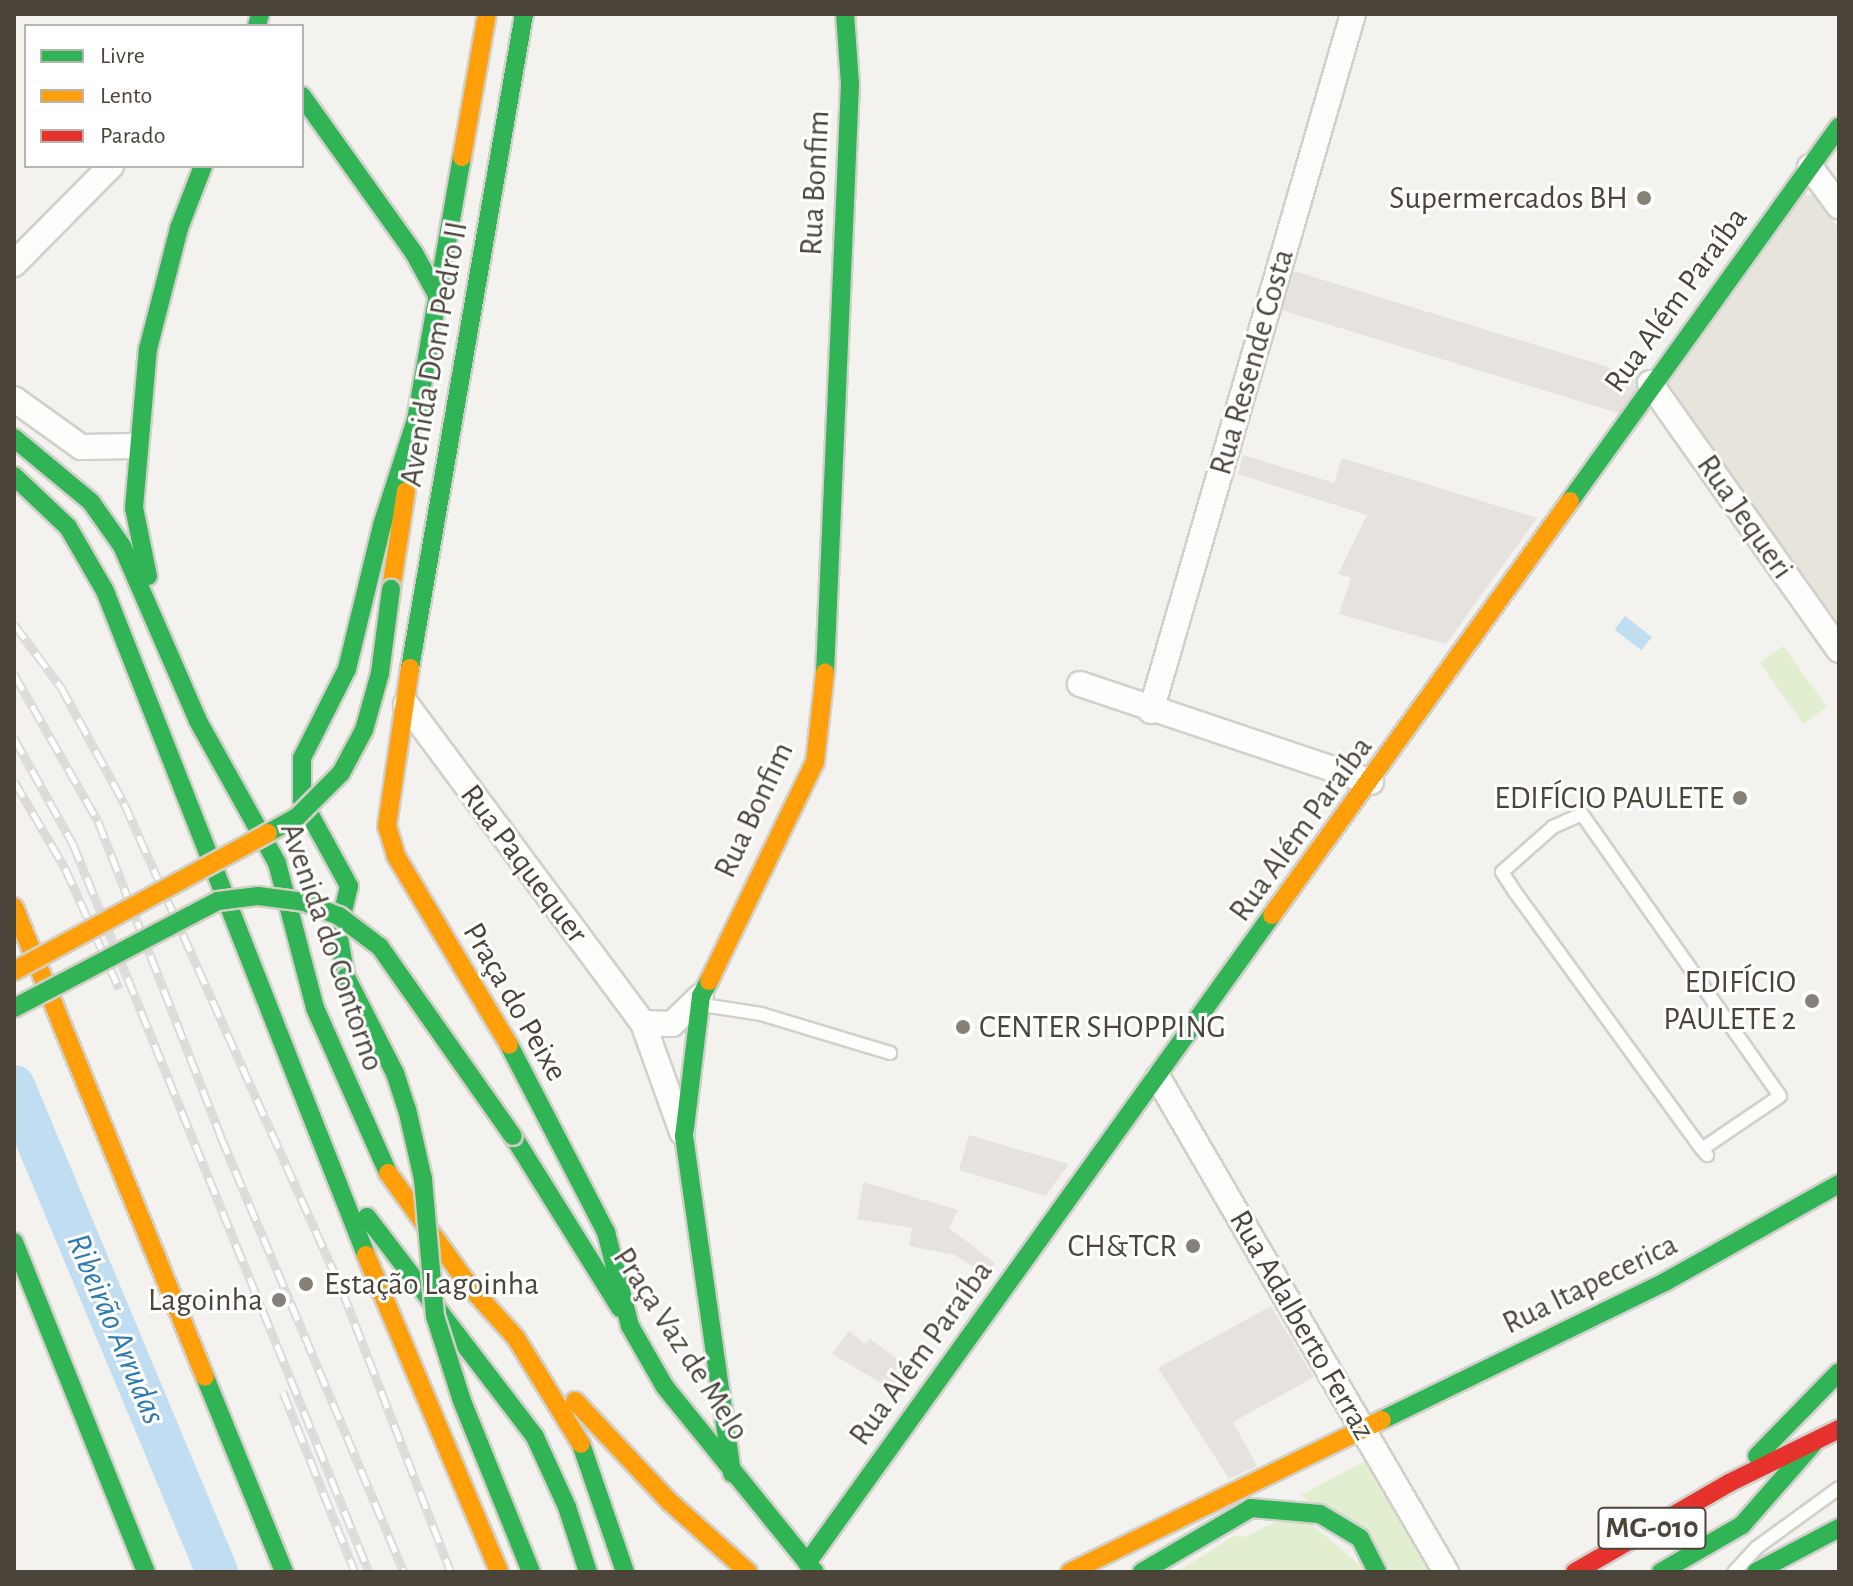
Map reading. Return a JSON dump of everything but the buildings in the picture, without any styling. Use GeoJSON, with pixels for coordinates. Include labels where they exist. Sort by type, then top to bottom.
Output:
{"type":"FeatureCollection","features":[{"type":"Feature","properties":{"kind":"main road","name":"Avenida Dom Pedro II"},"geometry":{"type":"LineString","coordinates":[[14,971],[297,817],[341,773],[368,716],[487,14]]}},
{"type":"Feature","properties":{"kind":"main road","name":"Avenida Dom Pedro II"},"geometry":{"type":"LineString","coordinates":[[406,704],[524,14]]}},
{"type":"Feature","properties":{"kind":"main road","name":"Rua Bonfim"},"geometry":{"type":"LineString","coordinates":[[732,1474],[684,1136],[700,1000],[815,762],[823,721],[850,84],[845,14]]}},
{"type":"Feature","properties":{"kind":"main road"},"geometry":{"type":"LineString","coordinates":[[304,99],[414,253],[437,295]]}},
{"type":"Feature","properties":{"kind":"main road","name":"Rua Além Paraíba"},"geometry":{"type":"LineString","coordinates":[[811,1567],[1371,782],[1650,383],[1839,127]]}},
{"type":"Feature","properties":{"kind":"main road"},"geometry":{"type":"LineString","coordinates":[[157,616],[134,508],[135,446],[148,349],[179,228],[202,168]]}},
{"type":"Feature","properties":{"kind":"main road"},"geometry":{"type":"LineString","coordinates":[[416,420],[382,525],[347,669],[302,758],[302,800],[349,886],[338,933],[346,977],[395,1073],[407,1109],[423,1179],[435,1316],[462,1401],[531,1572]]}},
{"type":"Feature","properties":{"kind":"main road","name":"Avenida do Contorno"},"geometry":{"type":"LineString","coordinates":[[14,438],[91,502],[122,546],[157,616],[198,721],[277,863],[315,1008],[388,1172],[471,1288],[516,1338],[586,1453],[625,1572]]}},
{"type":"Feature","properties":{"kind":"main road"},"geometry":{"type":"LineString","coordinates":[[14,476],[68,527],[105,591],[329,1167],[499,1572]]}},
{"type":"Feature","properties":{"kind":"main road","name":"Praça do Peixe"},"geometry":{"type":"LineString","coordinates":[[406,704],[387,798],[387,826],[396,856],[510,1047],[606,1232],[630,1326]]}},
{"type":"Feature","properties":{"kind":"main road","name":"Praça Vaz de Melo"},"geometry":{"type":"LineString","coordinates":[[14,1008],[218,901],[258,896],[304,902],[339,916],[380,947],[513,1136],[665,1387],[732,1474],[811,1567]]}},
{"type":"Feature","properties":{"kind":"main road"},"geometry":{"type":"LineString","coordinates":[[14,907],[18,924],[284,1572]]}},
{"type":"Feature","properties":{"kind":"main road"},"geometry":{"type":"LineString","coordinates":[[14,981],[99,963]]}},
{"type":"Feature","properties":{"kind":"main road"},"geometry":{"type":"LineString","coordinates":[[329,1167],[535,1437],[567,1507],[588,1572]]}},
{"type":"Feature","properties":{"kind":"main road","name":"Rua Itapecerica"},"geometry":{"type":"LineString","coordinates":[[1070,1572],[1665,1282],[1838,1188]]}},
{"type":"Feature","properties":{"kind":"main road"},"geometry":{"type":"LineString","coordinates":[[14,1242],[146,1572]]}},
{"type":"Feature","properties":{"kind":"main road"},"geometry":{"type":"LineString","coordinates":[[516,1338],[670,1502],[748,1572]]}},
{"type":"Feature","properties":{"kind":"main road"},"geometry":{"type":"LineString","coordinates":[[1729,1483],[1839,1372]]}},
{"type":"Feature","properties":{"kind":"main road","name":"Rua Itapecerica"},"geometry":{"type":"LineString","coordinates":[[1142,1572],[1251,1508],[1343,1448],[1362,1429]]}},
{"type":"Feature","properties":{"kind":"main road","name":"MG-010"},"geometry":{"type":"LineString","coordinates":[[1575,1572],[1729,1483],[1839,1429]]}},
{"type":"Feature","properties":{"kind":"main road"},"geometry":{"type":"LineString","coordinates":[[1661,1572],[1742,1525],[1816,1441]]}},
{"type":"Feature","properties":{"kind":"main road"},"geometry":{"type":"LineString","coordinates":[[1251,1508],[1320,1514],[1360,1538],[1377,1572]]}},
{"type":"Feature","properties":{"kind":"main road"},"geometry":{"type":"LineString","coordinates":[[1756,1572],[1839,1528]]}},
{"type":"Feature","properties":{"kind":"street","name":"Rua Resende Costa"},"geometry":{"type":"LineString","coordinates":[[1151,711],[1353,14]]}},
{"type":"Feature","properties":{"kind":"street"},"geometry":{"type":"LineString","coordinates":[[1810,167],[1839,206]]}},
{"type":"Feature","properties":{"kind":"street"},"geometry":{"type":"LineString","coordinates":[[14,264],[109,168]]}},
{"type":"Feature","properties":{"kind":"street","name":"Rua Jequeri"},"geometry":{"type":"LineString","coordinates":[[1650,383],[1839,650]]}},
{"type":"Feature","properties":{"kind":"street"},"geometry":{"type":"LineString","coordinates":[[14,399],[81,447],[135,446]]}},
{"type":"Feature","properties":{"kind":"street"},"geometry":{"type":"LineString","coordinates":[[1080,684],[1151,711],[1371,782]]}},
{"type":"Feature","properties":{"kind":"street","name":"Rua Paquequer"},"geometry":{"type":"LineString","coordinates":[[406,704],[643,1023],[684,1136]]}},
{"type":"Feature","properties":{"kind":"street"},"geometry":{"type":"LineString","coordinates":[[643,1023],[672,1024],[700,1000]]}},
{"type":"Feature","properties":{"kind":"street","name":"Rua Adalberto Ferraz"},"geometry":{"type":"LineString","coordinates":[[1158,1078],[1446,1572]]}},
{"type":"Feature","properties":{"kind":"lane"},"geometry":{"type":"LineString","coordinates":[[1582,814],[1780,1096],[1704,1152],[1502,872],[1553,827],[1582,814]]}},
{"type":"Feature","properties":{"kind":"lane"},"geometry":{"type":"LineString","coordinates":[[700,1000],[761,1014],[890,1053]]}},
{"type":"Feature","properties":{"kind":"lane"},"geometry":{"type":"LineString","coordinates":[[1745,1215],[1757,1231]]}},
{"type":"Feature","properties":{"kind":"lane"},"geometry":{"type":"LineString","coordinates":[[1721,1572],[1839,1488]]}},
{"type":"Feature","properties":{"kind":"lane"},"geometry":{"type":"LineString","coordinates":[[1711,1560],[1742,1525]]}},
{"type":"Feature","properties":{"kind":"lane"},"geometry":{"type":"LineString","coordinates":[[1734,1572],[1756,1548]]}},
{"type":"Feature","properties":{"kind":"shaded area"},"geometry":{"type":"Polygon","coordinates":[[[1804,195],[1815,195],[1839,229],[1839,624],[1668,385],[1804,195]]]}},
{"type":"Feature","properties":{"kind":"shaded area"},"geometry":{"type":"Polygon","coordinates":[[[1294,271],[1640,377],[1628,416],[1282,310],[1294,271]]]}},
{"type":"Feature","properties":{"kind":"shaded area"},"geometry":{"type":"Polygon","coordinates":[[[1243,455],[1334,483],[1342,458],[1537,518],[1446,644],[1339,614],[1351,578],[1338,574],[1367,515],[1238,474],[1243,455]]]}},
{"type":"Feature","properties":{"kind":"shaded area"},"geometry":{"type":"Polygon","coordinates":[[[969,1135],[1069,1164],[1045,1196],[959,1170],[969,1135]]]}},
{"type":"Feature","properties":{"kind":"shaded area"},"geometry":{"type":"Polygon","coordinates":[[[863,1182],[958,1210],[949,1228],[995,1263],[985,1274],[955,1255],[909,1246],[912,1228],[857,1219],[863,1182]]]}},
{"type":"Feature","properties":{"kind":"shaded area"},"geometry":{"type":"Polygon","coordinates":[[[1271,1306],[1314,1377],[1233,1422],[1257,1466],[1229,1479],[1158,1368],[1271,1306]]]}},
{"type":"Feature","properties":{"kind":"shaded area"},"geometry":{"type":"Polygon","coordinates":[[[849,1331],[865,1344],[870,1339],[907,1366],[891,1389],[832,1354],[849,1331]]]}},
{"type":"Feature","properties":{"kind":"green space"},"geometry":{"type":"Polygon","coordinates":[[[1783,646],[1827,707],[1804,724],[1760,663],[1783,646]]]}},
{"type":"Feature","properties":{"kind":"green space"},"geometry":{"type":"Polygon","coordinates":[[[1373,1457],[1440,1572],[1389,1572],[1301,1495],[1373,1457]]]}},
{"type":"Feature","properties":{"kind":"green space"},"geometry":{"type":"Polygon","coordinates":[[[1279,1520],[1310,1523],[1368,1572],[1177,1572],[1234,1536],[1245,1537],[1279,1520]]]}},
{"type":"Feature","properties":{"kind":"water"},"geometry":{"type":"Polygon","coordinates":[[[1625,616],[1652,637],[1641,650],[1615,629],[1625,616]]]}},
{"type":"Feature","properties":{"kind":"waterway","name":"Ribeirão Arrudas"},"geometry":{"type":"LineString","coordinates":[[14,1086],[217,1572]]}},
{"type":"Feature","properties":{"kind":"railway"},"geometry":{"type":"LineString","coordinates":[[14,624],[61,687],[124,803],[342,1290],[451,1572]]}},
{"type":"Feature","properties":{"kind":"railway"},"geometry":{"type":"LineString","coordinates":[[14,674],[98,821],[221,1137],[404,1572]]}},
{"type":"Feature","properties":{"kind":"railway"},"geometry":{"type":"LineString","coordinates":[[14,738],[73,844],[369,1572]]}},
{"type":"Feature","properties":{"kind":"railway"},"geometry":{"type":"LineString","coordinates":[[14,781],[65,868],[119,988]]}},
{"type":"Feature","properties":{"kind":"railway"},"geometry":{"type":"LineString","coordinates":[[283,1392],[355,1572]]}},
{"type":"Feature","properties":{"kind":"traffic: fast"},"geometry":{"type":"LineString","coordinates":[[258,24],[260,14]]}},
{"type":"Feature","properties":{"kind":"traffic: fast"},"geometry":{"type":"LineString","coordinates":[[410,668],[524,14]]}},
{"type":"Feature","properties":{"kind":"traffic: fast"},"geometry":{"type":"LineString","coordinates":[[825,673],[850,84],[845,14]]}},
{"type":"Feature","properties":{"kind":"traffic: fast"},"geometry":{"type":"LineString","coordinates":[[304,99],[414,253],[437,295]]}},
{"type":"Feature","properties":{"kind":"traffic: fast"},"geometry":{"type":"LineString","coordinates":[[1570,501],[1839,127]]}},
{"type":"Feature","properties":{"kind":"traffic: fast"},"geometry":{"type":"LineString","coordinates":[[346,977],[338,933],[349,886],[302,800],[302,758],[347,669],[382,525],[416,420],[462,157]]}},
{"type":"Feature","properties":{"kind":"traffic: fast"},"geometry":{"type":"LineString","coordinates":[[148,576],[134,508],[148,349],[179,228],[202,168]]}},
{"type":"Feature","properties":{"kind":"traffic: fast"},"geometry":{"type":"LineString","coordinates":[[14,438],[91,502],[122,546],[198,721],[277,863],[315,1008],[388,1173]]}},
{"type":"Feature","properties":{"kind":"traffic: fast"},"geometry":{"type":"LineString","coordinates":[[14,476],[68,527],[105,591],[366,1255]]}},
{"type":"Feature","properties":{"kind":"traffic: fast"},"geometry":{"type":"LineString","coordinates":[[268,833],[297,817],[341,773],[364,730],[380,673],[391,589]]}},
{"type":"Feature","properties":{"kind":"traffic: fast"},"geometry":{"type":"LineString","coordinates":[[14,1008],[218,901],[258,896],[304,902],[339,916],[380,947],[513,1136]]}},
{"type":"Feature","properties":{"kind":"traffic: fast"},"geometry":{"type":"LineString","coordinates":[[807,1563],[1272,915]]}},
{"type":"Feature","properties":{"kind":"traffic: fast"},"geometry":{"type":"LineString","coordinates":[[346,977],[395,1073],[407,1109],[423,1179],[435,1316],[462,1401],[531,1572]]}},
{"type":"Feature","properties":{"kind":"traffic: fast"},"geometry":{"type":"LineString","coordinates":[[709,981],[701,996],[684,1136],[732,1474]]}},
{"type":"Feature","properties":{"kind":"traffic: fast"},"geometry":{"type":"LineString","coordinates":[[509,1045],[606,1232],[630,1326],[665,1387],[815,1572]]}},
{"type":"Feature","properties":{"kind":"traffic: fast"},"geometry":{"type":"LineString","coordinates":[[513,1136],[620,1308]]}},
{"type":"Feature","properties":{"kind":"traffic: fast"},"geometry":{"type":"LineString","coordinates":[[1382,1420],[1665,1282],[1839,1184]]}},
{"type":"Feature","properties":{"kind":"traffic: fast"},"geometry":{"type":"LineString","coordinates":[[367,1217],[535,1437],[567,1507],[588,1572]]}},
{"type":"Feature","properties":{"kind":"traffic: fast"},"geometry":{"type":"LineString","coordinates":[[14,1242],[146,1572]]}},
{"type":"Feature","properties":{"kind":"traffic: fast"},"geometry":{"type":"LineString","coordinates":[[1757,1456],[1839,1372]]}},
{"type":"Feature","properties":{"kind":"traffic: fast"},"geometry":{"type":"LineString","coordinates":[[205,1377],[284,1572]]}},
{"type":"Feature","properties":{"kind":"traffic: fast"},"geometry":{"type":"LineString","coordinates":[[581,1444],[625,1572]]}},
{"type":"Feature","properties":{"kind":"traffic: fast"},"geometry":{"type":"LineString","coordinates":[[1661,1572],[1742,1525],[1813,1444]]}},
{"type":"Feature","properties":{"kind":"traffic: fast"},"geometry":{"type":"LineString","coordinates":[[1142,1572],[1251,1508],[1320,1514],[1360,1538],[1377,1572]]}},
{"type":"Feature","properties":{"kind":"traffic: fast"},"geometry":{"type":"LineString","coordinates":[[1756,1572],[1839,1528]]}},
{"type":"Feature","properties":{"kind":"traffic: slow"},"geometry":{"type":"LineString","coordinates":[[462,157],[487,14]]}},
{"type":"Feature","properties":{"kind":"traffic: slow"},"geometry":{"type":"LineString","coordinates":[[391,589],[406,491]]}},
{"type":"Feature","properties":{"kind":"traffic: slow"},"geometry":{"type":"LineString","coordinates":[[1272,915],[1570,501]]}},
{"type":"Feature","properties":{"kind":"traffic: slow"},"geometry":{"type":"LineString","coordinates":[[410,668],[387,826],[396,856],[509,1045]]}},
{"type":"Feature","properties":{"kind":"traffic: slow"},"geometry":{"type":"LineString","coordinates":[[709,981],[815,762],[825,673]]}},
{"type":"Feature","properties":{"kind":"traffic: slow"},"geometry":{"type":"LineString","coordinates":[[14,971],[268,833]]}},
{"type":"Feature","properties":{"kind":"traffic: slow"},"geometry":{"type":"LineString","coordinates":[[14,907],[205,1377]]}},
{"type":"Feature","properties":{"kind":"traffic: slow"},"geometry":{"type":"LineString","coordinates":[[388,1173],[471,1288],[516,1338],[581,1444]]}},
{"type":"Feature","properties":{"kind":"traffic: slow"},"geometry":{"type":"LineString","coordinates":[[366,1255],[499,1572]]}},
{"type":"Feature","properties":{"kind":"traffic: slow"},"geometry":{"type":"LineString","coordinates":[[575,1401],[670,1502],[748,1572]]}},
{"type":"Feature","properties":{"kind":"traffic: slow"},"geometry":{"type":"LineString","coordinates":[[1070,1572],[1382,1420]]}},
{"type":"Feature","properties":{"kind":"traffic: jam"},"geometry":{"type":"LineString","coordinates":[[1575,1572],[1729,1483],[1839,1429]]}},
{"type":"Feature","properties":{"kind":"place","name":"Supermercados BH"},"geometry":{"type":"Point","coordinates":[1644,198]}},
{"type":"Feature","properties":{"kind":"place","name":"EDIFÍCIO PAULETE"},"geometry":{"type":"Point","coordinates":[1740,798]}},
{"type":"Feature","properties":{"kind":"place","name":"EDIFÍCIO PAULETE 2"},"geometry":{"type":"Point","coordinates":[1812,1001]}},
{"type":"Feature","properties":{"kind":"place","name":"CENTER SHOPPING"},"geometry":{"type":"Point","coordinates":[963,1027]}},
{"type":"Feature","properties":{"kind":"place","name":"CH&TCR"},"geometry":{"type":"Point","coordinates":[1193,1246]}},
{"type":"Feature","properties":{"kind":"place","name":"Estação Lagoinha"},"geometry":{"type":"Point","coordinates":[306,1284]}},
{"type":"Feature","properties":{"kind":"place","name":"Lagoinha"},"geometry":{"type":"Point","coordinates":[279,1300]}}]}
